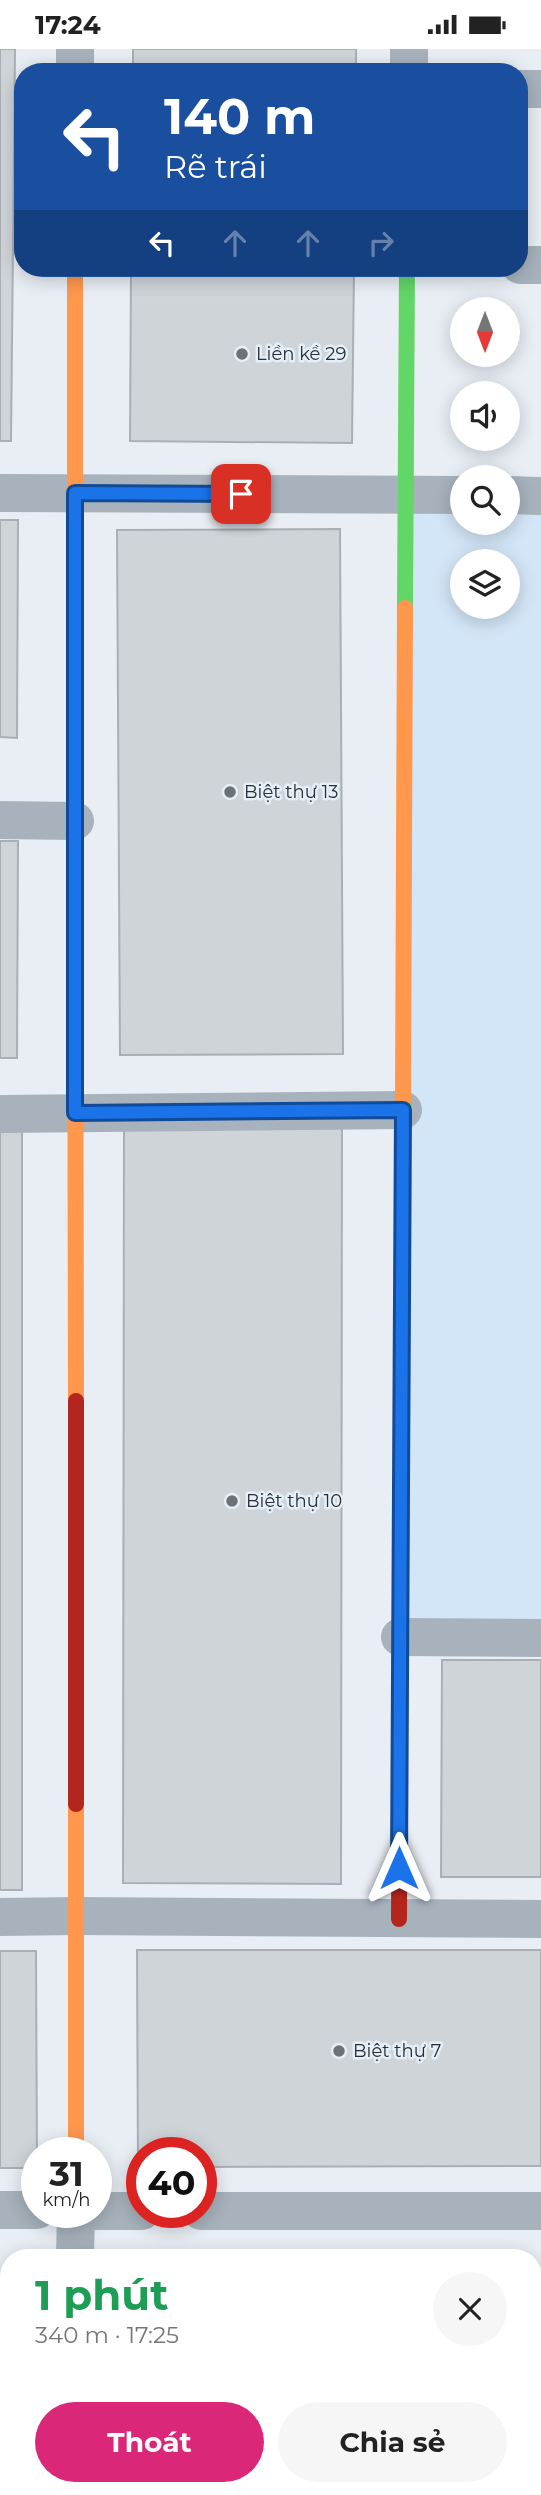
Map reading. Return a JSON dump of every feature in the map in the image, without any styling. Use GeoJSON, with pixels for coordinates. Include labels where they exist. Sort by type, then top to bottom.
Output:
{"type":"FeatureCollection","features":[{"type":"Feature","properties":{"kind":"street"},"geometry":{"type":"LineString","coordinates":[[75,277],[76,2137]]}},
{"type":"Feature","properties":{"kind":"street"},"geometry":{"type":"LineString","coordinates":[[399,1919],[407,277]]}},
{"type":"Feature","properties":{"kind":"street"},"geometry":{"type":"LineString","coordinates":[[0,493],[450,495]]}},
{"type":"Feature","properties":{"kind":"street"},"geometry":{"type":"LineString","coordinates":[[520,495],[541,496]]}},
{"type":"Feature","properties":{"kind":"street"},"geometry":{"type":"LineString","coordinates":[[0,820],[75,821]]}},
{"type":"Feature","properties":{"kind":"street"},"geometry":{"type":"LineString","coordinates":[[0,1114],[403,1110]]}},
{"type":"Feature","properties":{"kind":"street"},"geometry":{"type":"LineString","coordinates":[[400,1637],[541,1638]]}},
{"type":"Feature","properties":{"kind":"street"},"geometry":{"type":"LineString","coordinates":[[0,1917],[541,1919]]}},
{"type":"Feature","properties":{"kind":"street"},"geometry":{"type":"LineString","coordinates":[[0,2210],[21,2210]]}},
{"type":"Feature","properties":{"kind":"street"},"geometry":{"type":"LineString","coordinates":[[217,2211],[541,2211]]}},
{"type":"Feature","properties":{"kind":"street"},"geometry":{"type":"LineString","coordinates":[[75,2249],[76,2228]]}},
{"type":"Feature","properties":{"kind":"shaded area"},"geometry":{"type":"Polygon","coordinates":[[[406,495],[450,495],[450,535],[520,535],[520,495],[541,496],[541,1638],[400,1637],[406,495]]]}},
{"type":"Feature","properties":{"kind":"building"},"geometry":{"type":"Polygon","coordinates":[[[0,49],[15,49],[11,441],[0,441],[0,49]]]}},
{"type":"Feature","properties":{"kind":"building"},"geometry":{"type":"Polygon","coordinates":[[[133,49],[356,49],[356,63],[133,63],[133,49]]]}},
{"type":"Feature","properties":{"kind":"building","name":"Liền kề 29"},"geometry":{"type":"Polygon","coordinates":[[[131,277],[354,277],[352,443],[130,441],[131,277]]]}},
{"type":"Feature","properties":{"kind":"building"},"geometry":{"type":"Polygon","coordinates":[[[0,520],[18,520],[17,738],[0,737],[0,520]]]}},
{"type":"Feature","properties":{"kind":"building","name":"Biệt thự 13"},"geometry":{"type":"Polygon","coordinates":[[[340,529],[343,1054],[120,1055],[117,530],[340,529]]]}},
{"type":"Feature","properties":{"kind":"building"},"geometry":{"type":"Polygon","coordinates":[[[0,841],[18,841],[17,1058],[0,1058],[0,841]]]}},
{"type":"Feature","properties":{"kind":"building","name":"Biệt thự 10"},"geometry":{"type":"Polygon","coordinates":[[[124,1118],[342,1118],[341,1884],[123,1883],[124,1118]]]}},
{"type":"Feature","properties":{"kind":"building"},"geometry":{"type":"Polygon","coordinates":[[[0,1125],[22,1125],[22,1890],[0,1890],[0,1125]]]}},
{"type":"Feature","properties":{"kind":"building"},"geometry":{"type":"Polygon","coordinates":[[[442,1660],[541,1660],[541,1877],[441,1877],[442,1660]]]}},
{"type":"Feature","properties":{"kind":"building","name":"Biệt thự 7"},"geometry":{"type":"Polygon","coordinates":[[[137,1950],[541,1950],[541,2166],[217,2167],[217,2137],[138,2137],[137,1950]]]}},
{"type":"Feature","properties":{"kind":"building"},"geometry":{"type":"Polygon","coordinates":[[[0,1951],[36,1951],[37,2137],[21,2137],[21,2168],[0,2168],[0,1951]]]}},
{"type":"Feature","properties":{"kind":"traffic: fast"},"geometry":{"type":"LineString","coordinates":[[405,608],[407,277]]}},
{"type":"Feature","properties":{"kind":"traffic: fast"},"geometry":{"type":"LineString","coordinates":[[401,1558],[403,1101]]}},
{"type":"Feature","properties":{"kind":"traffic: slow"},"geometry":{"type":"LineString","coordinates":[[75,277],[75,565]]}},
{"type":"Feature","properties":{"kind":"traffic: slow"},"geometry":{"type":"LineString","coordinates":[[403,1101],[405,608]]}},
{"type":"Feature","properties":{"kind":"traffic: slow"},"geometry":{"type":"LineString","coordinates":[[75,877],[76,1401]]}},
{"type":"Feature","properties":{"kind":"traffic: slow"},"geometry":{"type":"LineString","coordinates":[[76,1804],[76,2137]]}},
{"type":"Feature","properties":{"kind":"traffic: jam"},"geometry":{"type":"LineString","coordinates":[[75,565],[75,877]]}},
{"type":"Feature","properties":{"kind":"traffic: jam"},"geometry":{"type":"LineString","coordinates":[[76,1401],[76,1804]]}},
{"type":"Feature","properties":{"kind":"traffic: jam"},"geometry":{"type":"LineString","coordinates":[[399,1919],[401,1558]]}},
{"type":"Feature","properties":{"kind":"place","name":"Liền kề 29"},"geometry":{"type":"Point","coordinates":[242,354]}},
{"type":"Feature","properties":{"kind":"place","name":"Biệt thự 13"},"geometry":{"type":"Point","coordinates":[230,792]}},
{"type":"Feature","properties":{"kind":"place","name":"Biệt thự 10"},"geometry":{"type":"Point","coordinates":[232,1501]}},
{"type":"Feature","properties":{"kind":"place","name":"Biệt thự 7"},"geometry":{"type":"Point","coordinates":[339,2051]}},
{"type":"Feature","properties":{"kind":"route"},"geometry":{"type":"LineString","coordinates":[[241,494],[75,493],[75,1113],[403,1110],[399,1868]]}}]}
